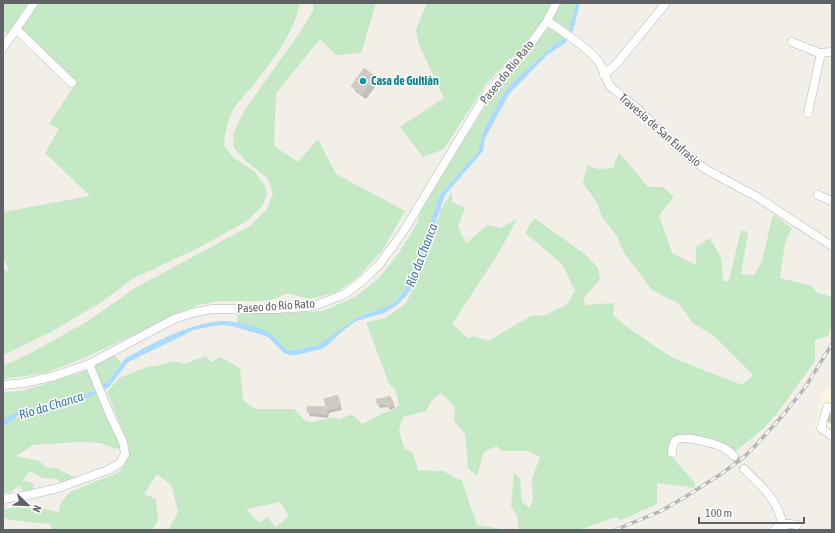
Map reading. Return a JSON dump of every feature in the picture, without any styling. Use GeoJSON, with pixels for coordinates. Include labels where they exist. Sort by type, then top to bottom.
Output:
{"type":"FeatureCollection","features":[{"type":"Feature","properties":{"kind":"street"},"geometry":{"type":"LineString","coordinates":[[3,48],[34,3]]}},
{"type":"Feature","properties":{"kind":"street","name":"Paseo do Río Rato"},"geometry":{"type":"LineString","coordinates":[[3,385],[24,383],[90,368],[174,319],[192,313],[212,309],[277,309],[308,307],[345,294],[362,282],[379,265],[403,232],[487,93],[529,46],[547,21],[556,3]]}},
{"type":"Feature","properties":{"kind":"street"},"geometry":{"type":"LineString","coordinates":[[604,76],[618,62],[666,3]]}},
{"type":"Feature","properties":{"kind":"street","name":"Travesía de San Eufrasio"},"geometry":{"type":"LineString","coordinates":[[547,21],[593,55],[599,61],[604,76],[610,86],[638,109],[692,160],[707,170],[757,197],[832,246]]}},
{"type":"Feature","properties":{"kind":"street"},"geometry":{"type":"LineString","coordinates":[[16,29],[72,83]]}},
{"type":"Feature","properties":{"kind":"street"},"geometry":{"type":"LineString","coordinates":[[792,42],[821,53],[832,52]]}},
{"type":"Feature","properties":{"kind":"street"},"geometry":{"type":"LineString","coordinates":[[808,113],[821,53]]}},
{"type":"Feature","properties":{"kind":"street"},"geometry":{"type":"LineString","coordinates":[[818,195],[832,201]]}},
{"type":"Feature","properties":{"kind":"street"},"geometry":{"type":"LineString","coordinates":[[3,502],[64,486],[108,470],[120,463],[124,454],[123,442],[90,368]]}},
{"type":"Feature","properties":{"kind":"street"},"geometry":{"type":"LineString","coordinates":[[832,408],[827,407],[821,428],[832,436]]}},
{"type":"Feature","properties":{"kind":"street"},"geometry":{"type":"LineString","coordinates":[[672,453],[672,448],[675,441],[681,438],[720,446],[734,456]]}},
{"type":"Feature","properties":{"kind":"street"},"geometry":{"type":"LineString","coordinates":[[744,469],[773,499],[779,510],[783,527]]}},
{"type":"Feature","properties":{"kind":"street"},"geometry":{"type":"LineString","coordinates":[[3,499],[15,498]]}},
{"type":"Feature","properties":{"kind":"street"},"geometry":{"type":"LineString","coordinates":[[774,530],[790,524],[797,525]]}},
{"type":"Feature","properties":{"kind":"shaded area"},"geometry":{"type":"Polygon","coordinates":[[[829,388],[832,389],[832,439],[814,427],[825,390],[829,388]]]}},
{"type":"Feature","properties":{"kind":"green space"},"geometry":{"type":"Polygon","coordinates":[[[3,3],[32,3],[8,35],[3,30],[3,3]]]}},
{"type":"Feature","properties":{"kind":"green space"},"geometry":{"type":"Polygon","coordinates":[[[38,3],[300,3],[293,25],[282,46],[233,110],[226,132],[224,146],[233,157],[255,172],[265,186],[267,195],[263,205],[247,221],[198,248],[132,279],[103,301],[49,333],[3,355],[3,270],[9,271],[3,256],[3,212],[90,196],[45,153],[59,129],[49,124],[77,81],[45,54],[20,27],[38,3]]]}},
{"type":"Feature","properties":{"kind":"green space"},"geometry":{"type":"Polygon","coordinates":[[[313,3],[376,3],[361,53],[336,55],[320,39],[276,93],[274,146],[298,162],[318,139],[336,174],[405,211],[382,251],[357,278],[335,293],[308,299],[288,293],[269,301],[221,301],[198,305],[86,357],[46,373],[4,379],[3,366],[29,354],[88,321],[135,288],[250,226],[267,209],[273,193],[268,179],[245,160],[234,148],[233,134],[244,111],[300,32],[313,11],[313,3]]]}},
{"type":"Feature","properties":{"kind":"green space"},"geometry":{"type":"Polygon","coordinates":[[[427,3],[551,3],[543,20],[521,48],[486,84],[444,149],[423,157],[400,127],[444,98],[419,45],[416,29],[427,3]]]}},
{"type":"Feature","properties":{"kind":"green space"},"geometry":{"type":"Polygon","coordinates":[[[561,3],[576,3],[569,29],[563,39],[551,47],[511,84],[502,96],[484,129],[478,152],[441,193],[412,280],[394,303],[356,318],[318,345],[289,351],[272,335],[237,323],[237,313],[290,313],[323,311],[355,297],[379,278],[400,251],[416,225],[422,208],[480,114],[494,93],[547,30],[561,3]]]}},
{"type":"Feature","properties":{"kind":"green space"},"geometry":{"type":"Polygon","coordinates":[[[619,152],[648,187],[663,187],[674,197],[659,215],[672,253],[696,265],[696,247],[710,238],[721,258],[723,281],[729,281],[741,230],[748,232],[741,274],[754,275],[762,262],[773,214],[792,228],[785,243],[780,278],[812,286],[816,292],[832,297],[832,325],[828,336],[815,340],[815,361],[778,412],[764,428],[736,451],[694,436],[677,436],[671,456],[695,483],[695,488],[657,483],[657,504],[621,520],[615,517],[579,530],[519,530],[517,516],[511,506],[514,473],[520,478],[522,502],[530,508],[533,500],[532,479],[540,457],[528,451],[502,451],[497,446],[484,452],[477,476],[468,468],[465,434],[454,421],[455,407],[441,393],[432,400],[426,411],[403,417],[399,430],[404,448],[413,453],[418,470],[443,471],[462,481],[477,525],[508,530],[168,530],[178,512],[172,486],[157,474],[144,494],[156,499],[158,520],[152,530],[52,530],[50,524],[6,519],[4,516],[3,512],[5,509],[24,505],[59,512],[60,504],[70,492],[119,472],[126,462],[129,447],[107,392],[119,378],[147,367],[173,361],[184,364],[206,356],[212,362],[220,357],[240,368],[243,400],[255,409],[294,409],[304,420],[312,422],[335,417],[338,420],[352,414],[362,424],[383,413],[391,411],[399,405],[396,391],[389,384],[366,322],[386,318],[406,303],[414,287],[441,209],[452,192],[452,202],[465,208],[458,227],[466,243],[488,225],[500,228],[517,219],[498,254],[452,324],[468,338],[475,336],[488,341],[531,316],[545,315],[566,305],[575,291],[562,264],[525,233],[534,218],[586,255],[598,268],[600,279],[583,299],[586,305],[614,303],[613,315],[627,327],[671,357],[742,385],[753,375],[714,336],[693,323],[679,304],[652,290],[624,253],[617,236],[602,217],[597,203],[583,183],[587,165],[598,169],[613,168],[619,152]],[[280,502],[246,509],[259,523],[267,517],[276,527],[289,516],[280,502]]]}},
{"type":"Feature","properties":{"kind":"green space"},"geometry":{"type":"Polygon","coordinates":[[[114,355],[121,362],[108,381],[97,389],[70,400],[22,410],[3,420],[3,392],[22,391],[80,373],[114,355]]]}},
{"type":"Feature","properties":{"kind":"green space"},"geometry":{"type":"Polygon","coordinates":[[[97,393],[123,447],[115,449],[101,443],[80,442],[33,445],[16,456],[39,461],[47,468],[56,468],[76,478],[60,484],[58,479],[43,478],[30,471],[23,480],[34,484],[32,491],[24,491],[19,486],[11,492],[3,493],[3,427],[18,417],[26,414],[71,404],[97,393]]]}},
{"type":"Feature","properties":{"kind":"water","name":"Río da Chanca"},"geometry":{"type":"Polygon","coordinates":[[[576,3],[580,3],[573,31],[565,43],[547,55],[509,94],[485,138],[483,151],[445,195],[413,286],[397,305],[384,313],[356,321],[341,332],[328,345],[321,349],[296,355],[284,353],[268,337],[231,326],[222,325],[194,330],[128,362],[109,387],[81,401],[20,414],[3,427],[3,420],[16,412],[70,400],[92,392],[106,383],[126,358],[160,340],[186,329],[211,322],[238,322],[260,328],[268,332],[290,351],[318,345],[356,318],[394,303],[412,280],[441,193],[478,152],[484,129],[502,96],[511,84],[551,47],[563,39],[569,29],[576,3]]]}},
{"type":"Feature","properties":{"kind":"building","name":"Casa de Guitián"},"geometry":{"type":"Polygon","coordinates":[[[364,68],[375,76],[362,94],[351,86],[364,68]]]}},
{"type":"Feature","properties":{"kind":"building"},"geometry":{"type":"Polygon","coordinates":[[[338,395],[341,406],[327,410],[324,399],[338,395]]]}},
{"type":"Feature","properties":{"kind":"building"},"geometry":{"type":"Polygon","coordinates":[[[390,396],[394,404],[387,407],[386,404],[377,404],[376,399],[390,396]]]}},
{"type":"Feature","properties":{"kind":"building"},"geometry":{"type":"Polygon","coordinates":[[[307,406],[326,407],[326,414],[307,412],[307,406]]]}},
{"type":"Feature","properties":{"kind":"building"},"geometry":{"type":"Polygon","coordinates":[[[828,415],[832,415],[832,424],[826,421],[828,415]]]}},
{"type":"Feature","properties":{"kind":"tunnel"},"geometry":{"type":"LineString","coordinates":[[734,456],[744,469]]}},
{"type":"Feature","properties":{"kind":"railway"},"geometry":{"type":"LineString","coordinates":[[615,530],[661,511],[721,474],[743,458],[783,415],[804,389],[832,344]]}},
{"type":"Feature","properties":{"kind":"place","name":"Casa de Guitián"},"geometry":{"type":"Point","coordinates":[363,81]}}]}
